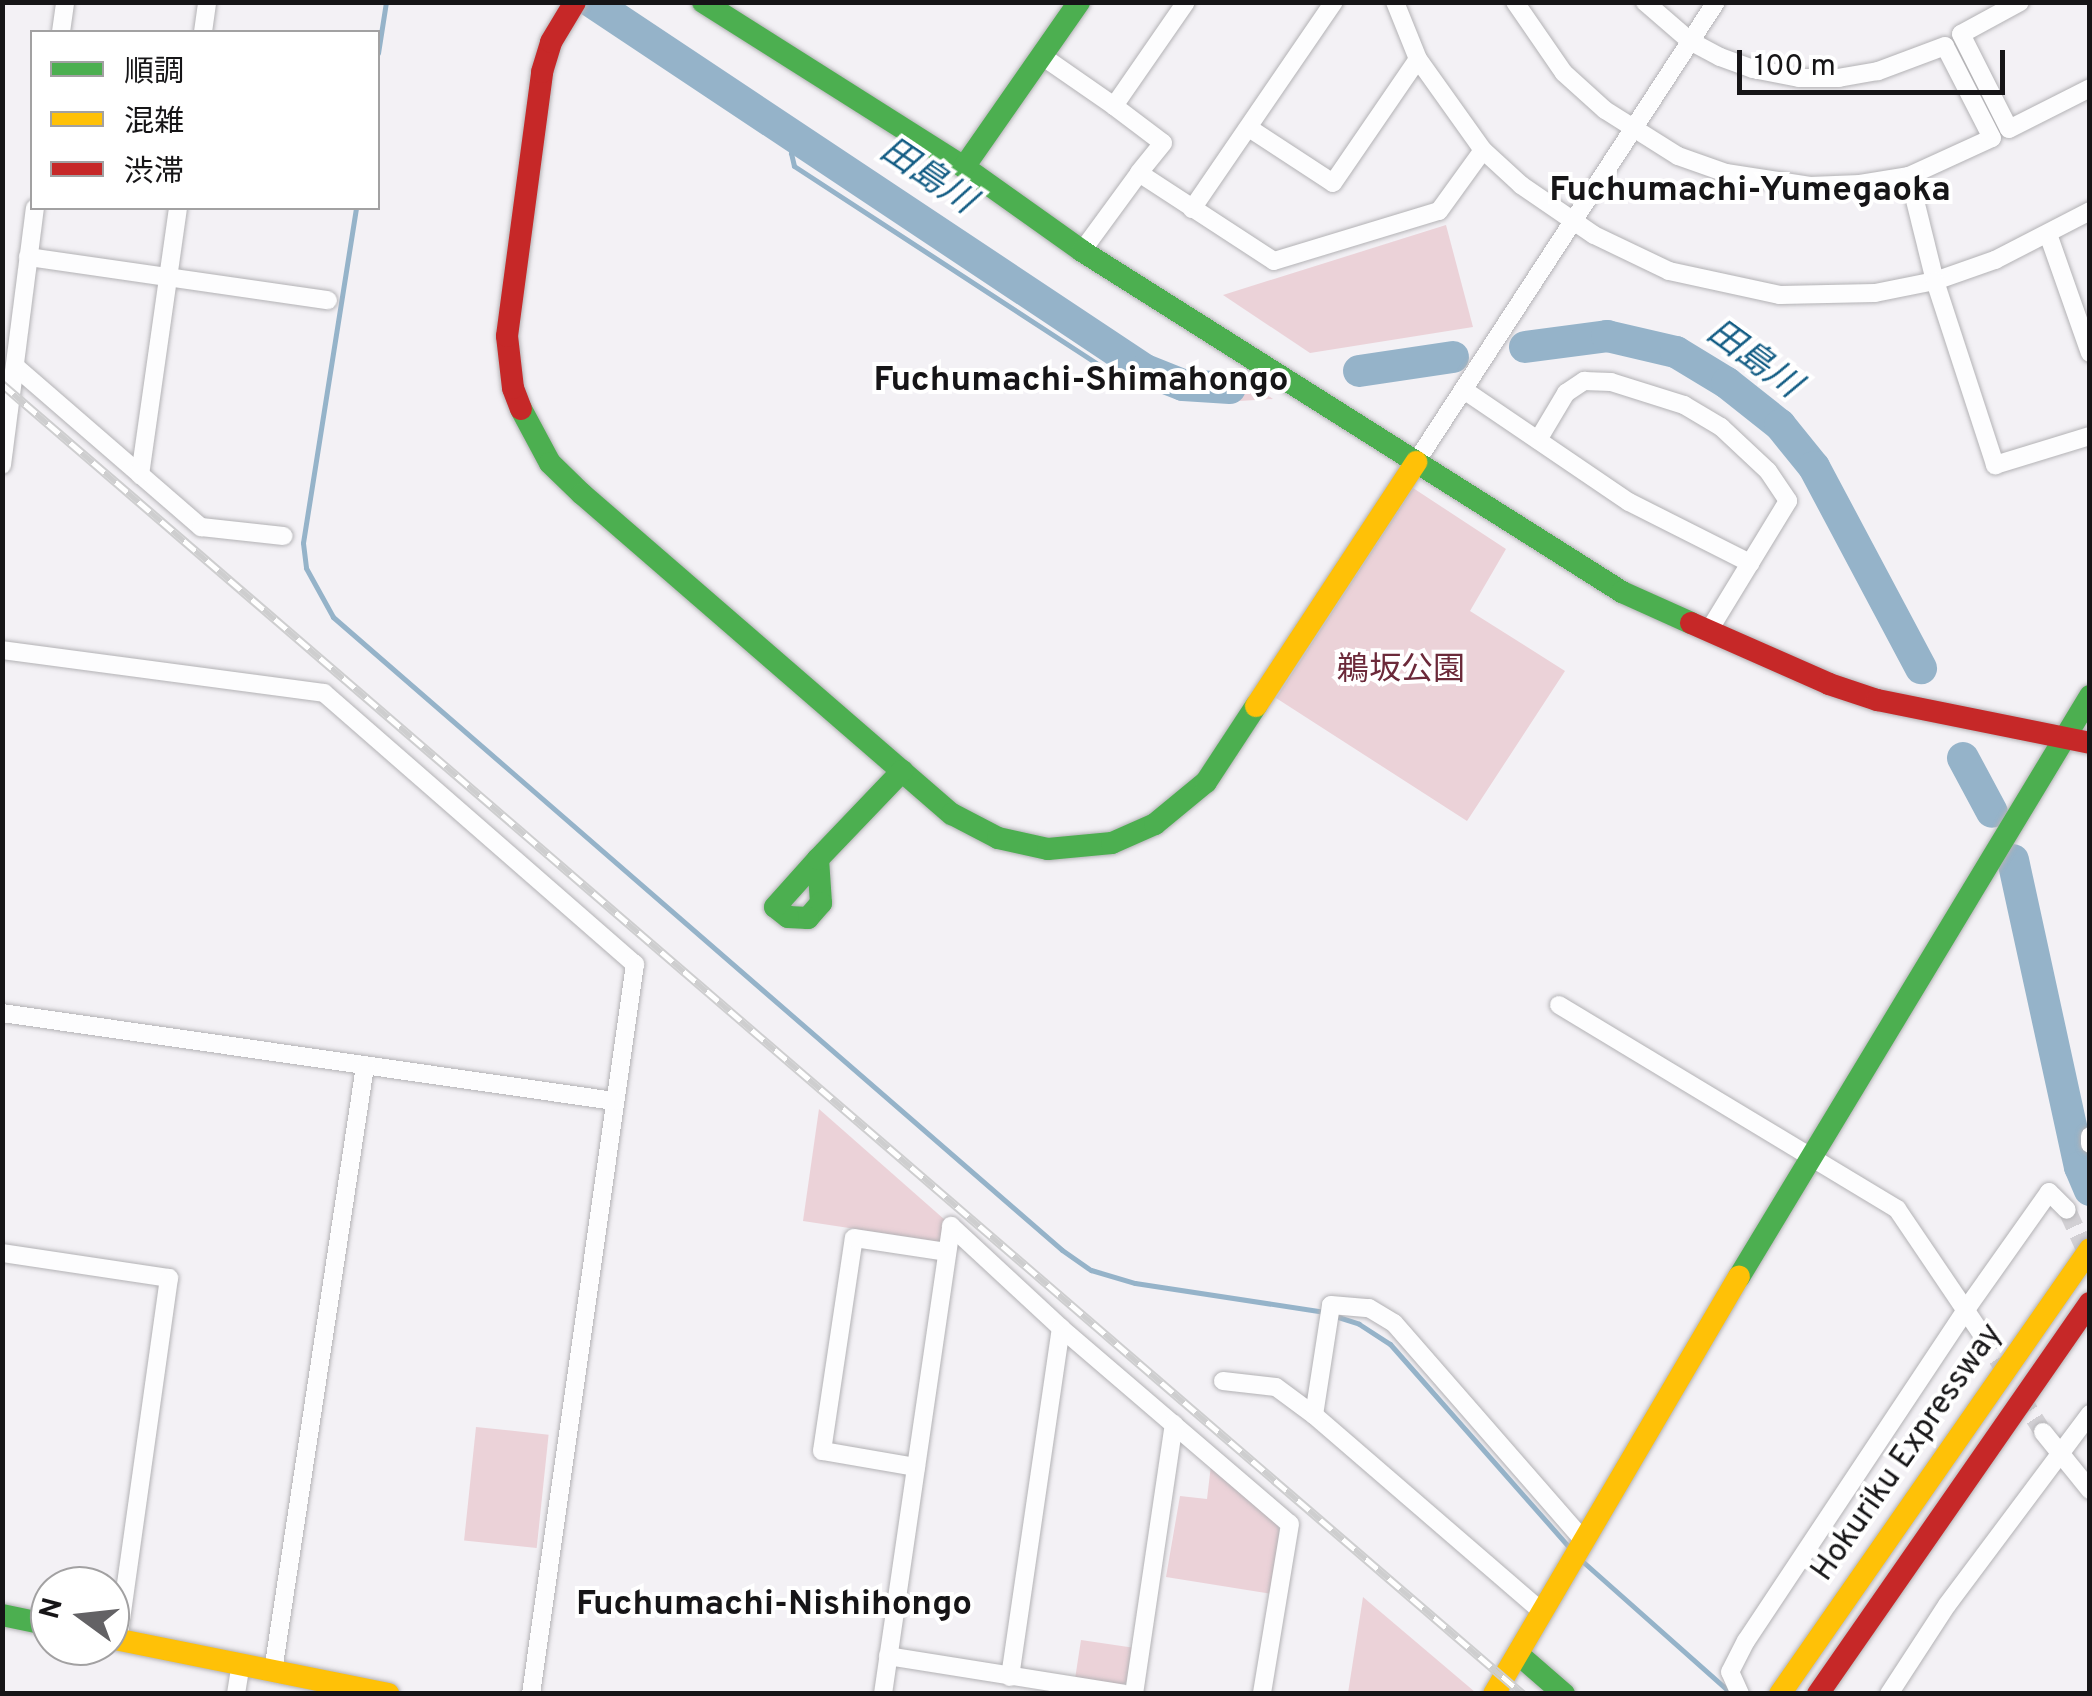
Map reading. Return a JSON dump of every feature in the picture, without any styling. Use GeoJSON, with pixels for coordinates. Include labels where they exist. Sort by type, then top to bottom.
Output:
{"type":"FeatureCollection","features":[{"type":"Feature","properties":{"kind":"main road"},"geometry":{"type":"LineString","coordinates":[[702,2],[964,167],[1082,250],[1622,592],[1708,632],[1878,700],[2090,743]]}},
{"type":"Feature","properties":{"kind":"main road"},"geometry":{"type":"LineString","coordinates":[[964,167],[1079,2]]}},
{"type":"Feature","properties":{"kind":"main road"},"geometry":{"type":"LineString","coordinates":[[572,7],[551,42],[542,72],[507,336],[512,388],[526,423],[550,463],[582,494],[952,814],[998,838],[1048,848],[1112,843],[1155,824],[1206,782],[1416,462]]}},
{"type":"Feature","properties":{"kind":"main road"},"geometry":{"type":"LineString","coordinates":[[1494,1694],[1810,1156],[2090,696]]}},
{"type":"Feature","properties":{"kind":"main road"},"geometry":{"type":"LineString","coordinates":[[818,859],[902,771]]}},
{"type":"Feature","properties":{"kind":"main road","name":"Hokuriku Expressway"},"geometry":{"type":"LineString","coordinates":[[1780,1694],[2090,1249]]}},
{"type":"Feature","properties":{"kind":"main road","name":"Hokuriku Expressway"},"geometry":{"type":"LineString","coordinates":[[1818,1694],[2090,1303]]}},
{"type":"Feature","properties":{"kind":"main road"},"geometry":{"type":"LineString","coordinates":[[2,1614],[30,1620]]}},
{"type":"Feature","properties":{"kind":"main road"},"geometry":{"type":"LineString","coordinates":[[130,1642],[388,1694]]}},
{"type":"Feature","properties":{"kind":"main road"},"geometry":{"type":"LineString","coordinates":[[1518,1654],[1564,1694]]}},
{"type":"Feature","properties":{"kind":"street"},"geometry":{"type":"LineString","coordinates":[[61,30],[65,2]]}},
{"type":"Feature","properties":{"kind":"street"},"geometry":{"type":"LineString","coordinates":[[203,30],[207,2]]}},
{"type":"Feature","properties":{"kind":"street"},"geometry":{"type":"LineString","coordinates":[[1114,106],[1186,2]]}},
{"type":"Feature","properties":{"kind":"street"},"geometry":{"type":"LineString","coordinates":[[1192,209],[1334,2]]}},
{"type":"Feature","properties":{"kind":"street"},"geometry":{"type":"LineString","coordinates":[[1395,2],[1418,59],[1483,150],[1572,221],[1670,271],[1724,286],[1780,295],[1831,296],[1935,282],[1996,260],[2090,212]]}},
{"type":"Feature","properties":{"kind":"street"},"geometry":{"type":"LineString","coordinates":[[1516,2],[1564,73],[1632,130],[1678,156],[1766,182],[1810,186],[1909,176],[1992,138],[1944,46],[1878,71],[1839,78],[1799,78],[1753,70],[1690,41],[1646,2]]}},
{"type":"Feature","properties":{"kind":"street"},"geometry":{"type":"LineString","coordinates":[[1416,462],[1716,2]]}},
{"type":"Feature","properties":{"kind":"street"},"geometry":{"type":"LineString","coordinates":[[2020,2],[1961,34],[2009,129],[2090,88]]}},
{"type":"Feature","properties":{"kind":"street"},"geometry":{"type":"LineString","coordinates":[[1042,56],[1163,143],[1082,250]]}},
{"type":"Feature","properties":{"kind":"street"},"geometry":{"type":"LineString","coordinates":[[1248,128],[1333,183],[1418,59]]}},
{"type":"Feature","properties":{"kind":"street"},"geometry":{"type":"LineString","coordinates":[[1139,174],[1274,262],[1439,211],[1483,150]]}},
{"type":"Feature","properties":{"kind":"street"},"geometry":{"type":"LineString","coordinates":[[1909,176],[1935,282],[1994,465],[2090,436]]}},
{"type":"Feature","properties":{"kind":"street"},"geometry":{"type":"LineString","coordinates":[[3,457],[36,210]]}},
{"type":"Feature","properties":{"kind":"street"},"geometry":{"type":"LineString","coordinates":[[140,475],[178,210]]}},
{"type":"Feature","properties":{"kind":"street"},"geometry":{"type":"LineString","coordinates":[[2048,234],[2083,319],[2090,353]]}},
{"type":"Feature","properties":{"kind":"street"},"geometry":{"type":"LineString","coordinates":[[28,258],[328,300]]}},
{"type":"Feature","properties":{"kind":"street"},"geometry":{"type":"LineString","coordinates":[[16,367],[201,527],[284,536]]}},
{"type":"Feature","properties":{"kind":"street"},"geometry":{"type":"LineString","coordinates":[[1538,440],[1566,394],[1584,381],[1611,382],[1684,405],[1721,428],[1768,471],[1788,501],[1708,632]]}},
{"type":"Feature","properties":{"kind":"street"},"geometry":{"type":"LineString","coordinates":[[1464,390],[1629,502],[1750,564]]}},
{"type":"Feature","properties":{"kind":"street"},"geometry":{"type":"LineString","coordinates":[[2,650],[324,694],[635,964],[532,1694]]}},
{"type":"Feature","properties":{"kind":"street"},"geometry":{"type":"LineString","coordinates":[[1558,1004],[1897,1209],[1983,1336]]}},
{"type":"Feature","properties":{"kind":"street"},"geometry":{"type":"LineString","coordinates":[[2,1013],[614,1101]]}},
{"type":"Feature","properties":{"kind":"street"},"geometry":{"type":"LineString","coordinates":[[273,1671],[365,1066]]}},
{"type":"Feature","properties":{"kind":"street"},"geometry":{"type":"LineString","coordinates":[[2090,1136],[2090,1144]]}},
{"type":"Feature","properties":{"kind":"street"},"geometry":{"type":"LineString","coordinates":[[1740,1694],[1730,1672],[1746,1642],[1967,1308],[2049,1192],[2067,1210]]}},
{"type":"Feature","properties":{"kind":"street"},"geometry":{"type":"LineString","coordinates":[[883,1694],[950,1226],[1061,1328],[1290,1524],[1262,1694]]}},
{"type":"Feature","properties":{"kind":"street"},"geometry":{"type":"LineString","coordinates":[[916,1467],[822,1450],[824,1431],[854,1238],[947,1252]]}},
{"type":"Feature","properties":{"kind":"street"},"geometry":{"type":"LineString","coordinates":[[2,1253],[169,1278],[125,1566]]}},
{"type":"Feature","properties":{"kind":"street"},"geometry":{"type":"LineString","coordinates":[[1314,1414],[1331,1305],[1369,1308],[1394,1323],[1583,1540]]}},
{"type":"Feature","properties":{"kind":"street"},"geometry":{"type":"LineString","coordinates":[[1010,1678],[1061,1328]]}},
{"type":"Feature","properties":{"kind":"street"},"geometry":{"type":"LineString","coordinates":[[1223,1380],[1276,1387],[1314,1414],[1542,1612]]}},
{"type":"Feature","properties":{"kind":"street"},"geometry":{"type":"LineString","coordinates":[[1889,1694],[1946,1605],[2090,1414]]}},
{"type":"Feature","properties":{"kind":"street"},"geometry":{"type":"LineString","coordinates":[[1134,1694],[1174,1424]]}},
{"type":"Feature","properties":{"kind":"street"},"geometry":{"type":"LineString","coordinates":[[2042,1432],[2090,1490]]}},
{"type":"Feature","properties":{"kind":"street"},"geometry":{"type":"LineString","coordinates":[[888,1656],[1124,1694]]}},
{"type":"Feature","properties":{"kind":"street"},"geometry":{"type":"LineString","coordinates":[[236,1694],[241,1664]]}},
{"type":"Feature","properties":{"kind":"green space"},"geometry":{"type":"Polygon","coordinates":[[[1446,225],[1473,327],[1310,353],[1223,295],[1446,225]]]}},
{"type":"Feature","properties":{"kind":"green space"},"geometry":{"type":"Polygon","coordinates":[[[1232,372],[1273,399],[1239,401],[1232,372]]]}},
{"type":"Feature","properties":{"kind":"green space","name":"鵜坂公園"},"geometry":{"type":"Polygon","coordinates":[[[1413,488],[1506,549],[1470,611],[1565,671],[1467,821],[1276,698],[1413,488]]]}},
{"type":"Feature","properties":{"kind":"green space"},"geometry":{"type":"Polygon","coordinates":[[[819,1109],[945,1220],[941,1242],[803,1221],[819,1109]]]}},
{"type":"Feature","properties":{"kind":"green space"},"geometry":{"type":"Polygon","coordinates":[[[476,1427],[549,1435],[537,1548],[464,1540],[476,1427]]]}},
{"type":"Feature","properties":{"kind":"green space"},"geometry":{"type":"Polygon","coordinates":[[[1211,1465],[1277,1522],[1281,1536],[1272,1594],[1166,1577],[1180,1496],[1207,1499],[1211,1465]]]}},
{"type":"Feature","properties":{"kind":"green space"},"geometry":{"type":"Polygon","coordinates":[[[1363,1597],[1475,1692],[1475,1693],[1348,1693],[1363,1597]]]}},
{"type":"Feature","properties":{"kind":"green space"},"geometry":{"type":"Polygon","coordinates":[[[1081,1640],[1135,1648],[1131,1679],[1119,1687],[1075,1679],[1081,1640]]]}},
{"type":"Feature","properties":{"kind":"waterway"},"geometry":{"type":"LineString","coordinates":[[380,40],[386,2]]}},
{"type":"Feature","properties":{"kind":"waterway","name":"田島川"},"geometry":{"type":"LineString","coordinates":[[592,2],[1145,370],[1183,385],[1230,388]]}},
{"type":"Feature","properties":{"kind":"waterway"},"geometry":{"type":"LineString","coordinates":[[798,140],[791,153],[794,166],[1111,373],[1120,378],[1138,365]]}},
{"type":"Feature","properties":{"kind":"waterway"},"geometry":{"type":"LineString","coordinates":[[356,210],[303,543],[306,568],[333,617],[1062,1250],[1091,1270],[1135,1283],[1325,1312]]}},
{"type":"Feature","properties":{"kind":"waterway","name":"田島川"},"geometry":{"type":"LineString","coordinates":[[1525,347],[1607,336],[1676,352],[1727,383],[1780,425],[1814,467],[1921,668]]}},
{"type":"Feature","properties":{"kind":"waterway","name":"田島川"},"geometry":{"type":"LineString","coordinates":[[1359,371],[1453,357]]}},
{"type":"Feature","properties":{"kind":"waterway","name":"田島川"},"geometry":{"type":"LineString","coordinates":[[1963,758],[1992,812]]}},
{"type":"Feature","properties":{"kind":"waterway","name":"田島川"},"geometry":{"type":"LineString","coordinates":[[2013,860],[2080,1167],[2090,1190]]}},
{"type":"Feature","properties":{"kind":"waterway"},"geometry":{"type":"LineString","coordinates":[[1335,1316],[1359,1324],[1390,1344],[1570,1548]]}},
{"type":"Feature","properties":{"kind":"waterway"},"geometry":{"type":"LineString","coordinates":[[1581,1560],[1732,1694]]}},
{"type":"Feature","properties":{"kind":"tunnel"},"geometry":{"type":"LineString","coordinates":[[2067,1210],[2089,1258]]}},
{"type":"Feature","properties":{"kind":"tunnel"},"geometry":{"type":"LineString","coordinates":[[1983,1336],[2006,1373]]}},
{"type":"Feature","properties":{"kind":"tunnel"},"geometry":{"type":"LineString","coordinates":[[2020,1396],[2043,1432]]}},
{"type":"Feature","properties":{"kind":"railway"},"geometry":{"type":"LineString","coordinates":[[2,384],[1523,1694]]}},
{"type":"Feature","properties":{"kind":"traffic: fast"},"geometry":{"type":"LineString","coordinates":[[703,2],[964,167],[1082,251],[1622,592],[1691,623]]}},
{"type":"Feature","properties":{"kind":"traffic: fast"},"geometry":{"type":"LineString","coordinates":[[964,167],[1079,2]]}},
{"type":"Feature","properties":{"kind":"traffic: fast"},"geometry":{"type":"LineString","coordinates":[[521,409],[550,463],[582,494],[952,814],[998,838],[1048,849],[1112,843],[1155,824],[1206,782],[1256,706]]}},
{"type":"Feature","properties":{"kind":"traffic: fast"},"geometry":{"type":"LineString","coordinates":[[1739,1277],[2090,696]]}},
{"type":"Feature","properties":{"kind":"traffic: fast"},"geometry":{"type":"LineString","coordinates":[[818,859],[821,903],[808,918],[788,917],[775,907],[818,859],[902,771]]}},
{"type":"Feature","properties":{"kind":"traffic: fast"},"geometry":{"type":"LineString","coordinates":[[2,1615],[30,1621]]}},
{"type":"Feature","properties":{"kind":"traffic: fast"},"geometry":{"type":"LineString","coordinates":[[1518,1654],[1564,1694]]}},
{"type":"Feature","properties":{"kind":"traffic: slow"},"geometry":{"type":"LineString","coordinates":[[1256,706],[1416,462]]}},
{"type":"Feature","properties":{"kind":"traffic: slow"},"geometry":{"type":"LineString","coordinates":[[1780,1694],[2090,1249]]}},
{"type":"Feature","properties":{"kind":"traffic: slow"},"geometry":{"type":"LineString","coordinates":[[1494,1694],[1739,1277]]}},
{"type":"Feature","properties":{"kind":"traffic: slow"},"geometry":{"type":"LineString","coordinates":[[130,1642],[388,1694]]}},
{"type":"Feature","properties":{"kind":"traffic: jam"},"geometry":{"type":"LineString","coordinates":[[521,409],[513,388],[507,336],[542,72],[551,42],[575,2]]}},
{"type":"Feature","properties":{"kind":"traffic: jam"},"geometry":{"type":"LineString","coordinates":[[1691,623],[1829,684],[1877,700],[2090,743]]}},
{"type":"Feature","properties":{"kind":"traffic: jam"},"geometry":{"type":"LineString","coordinates":[[1818,1694],[2090,1303]]}},
{"type":"Feature","properties":{"kind":"district","name":"Fuchumachi-Yumegaoka"},"geometry":{"type":"Point","coordinates":[1750,191]}},
{"type":"Feature","properties":{"kind":"district","name":"Fuchumachi-Shimahongo"},"geometry":{"type":"Point","coordinates":[1081,381]}},
{"type":"Feature","properties":{"kind":"district","name":"Fuchumachi-Nishihongo"},"geometry":{"type":"Point","coordinates":[774,1605]}}]}
